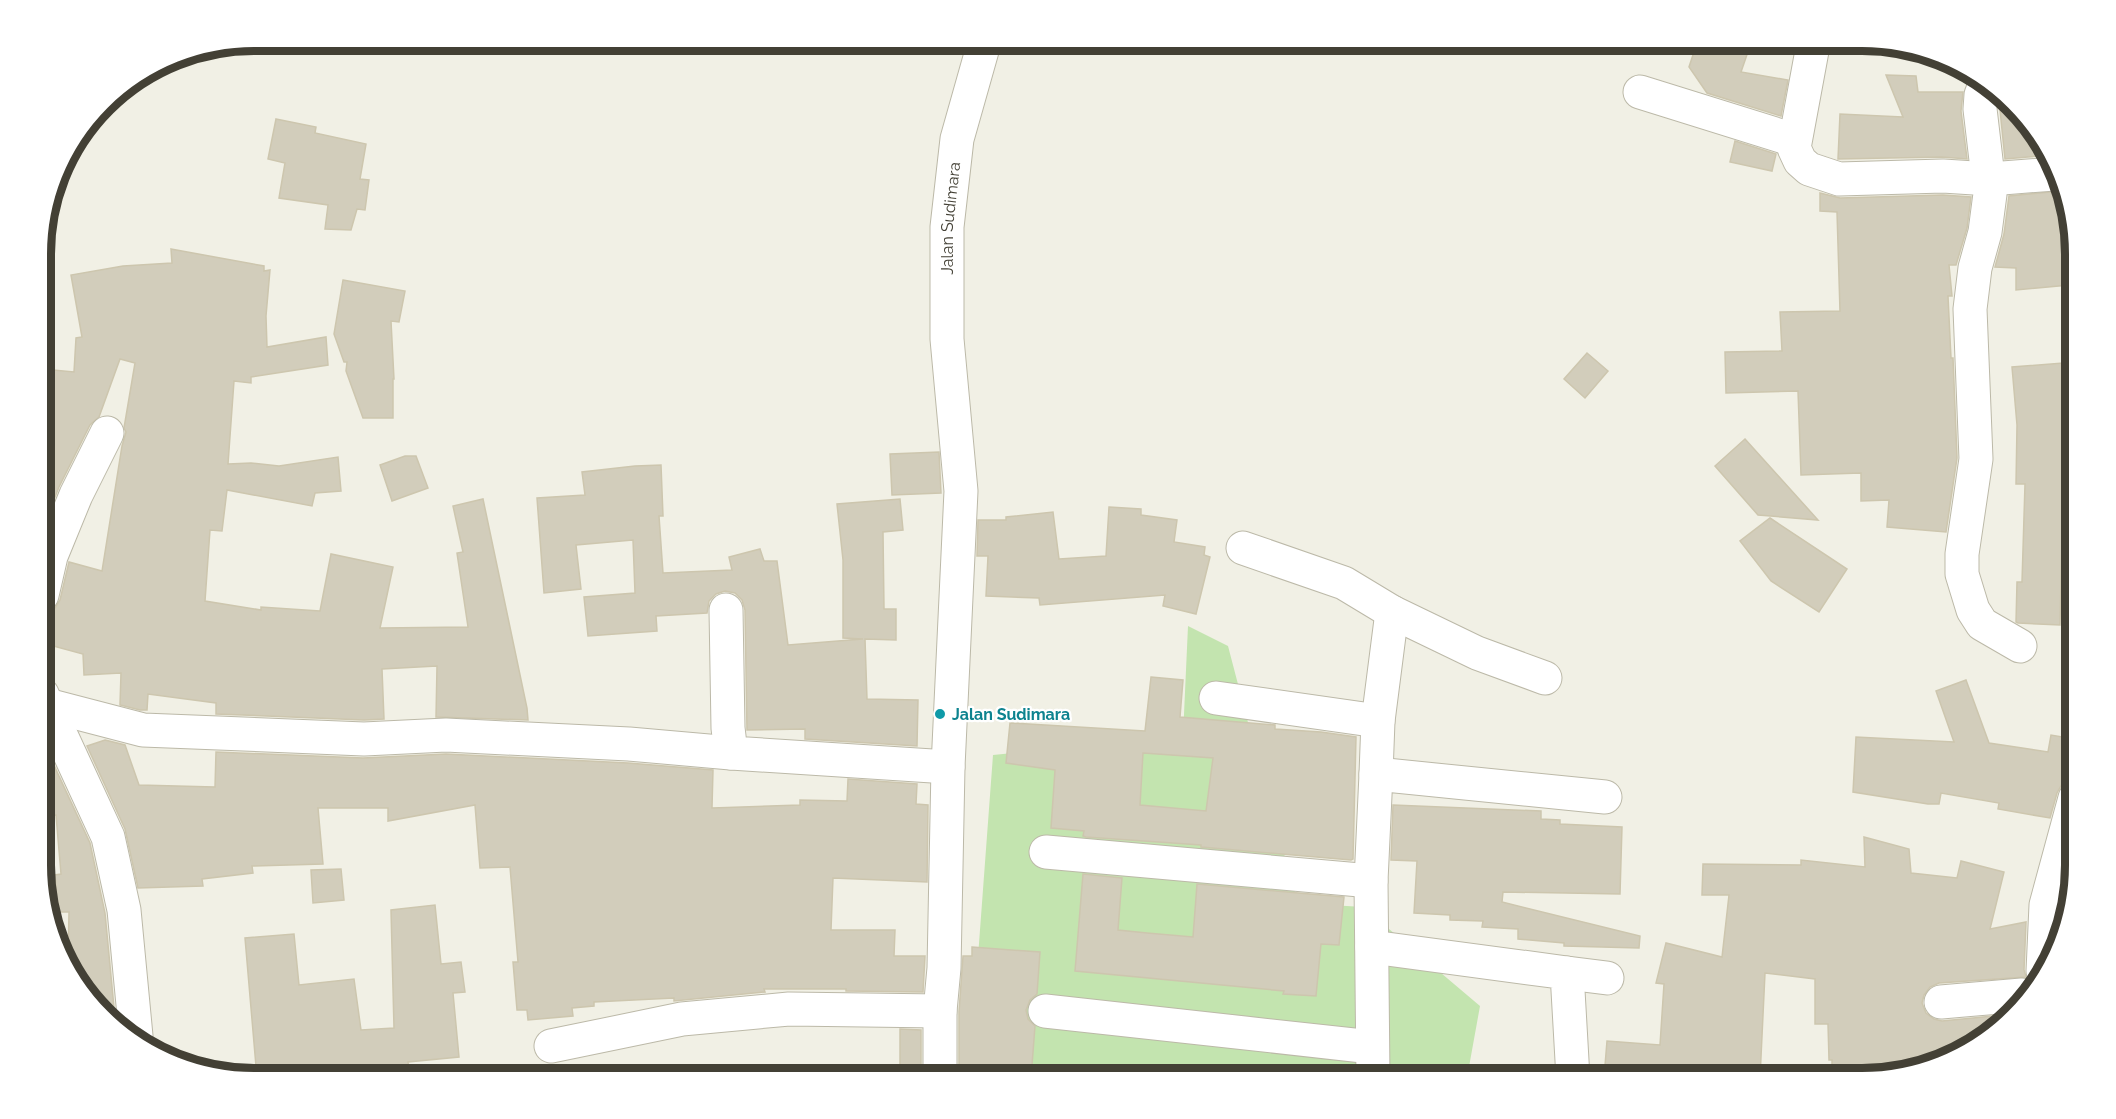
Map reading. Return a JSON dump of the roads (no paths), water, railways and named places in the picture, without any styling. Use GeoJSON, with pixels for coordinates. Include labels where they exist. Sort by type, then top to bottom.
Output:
{"type":"FeatureCollection","features":[{"type":"Feature","properties":{"kind":"street","name":"Jalan Sudimara"},"geometry":{"type":"LineString","coordinates":[[940,1068],[948,767],[961,491],[947,339],[947,227],[957,139],[982,51]]}},
{"type":"Feature","properties":{"kind":"street"},"geometry":{"type":"LineString","coordinates":[[1812,51],[1794,140],[1794,148],[1800,161],[1809,170],[1832,177],[1881,178],[1943,176],[1990,179],[2049,174]]}},
{"type":"Feature","properties":{"kind":"street"},"geometry":{"type":"LineString","coordinates":[[1983,91],[1980,110],[1990,194],[1985,232],[1974,268],[1970,309],[1976,459],[1962,554],[1962,574],[1973,610],[1982,624],[2020,646]]}},
{"type":"Feature","properties":{"kind":"street"},"geometry":{"type":"LineString","coordinates":[[1641,92],[1794,140]]}},
{"type":"Feature","properties":{"kind":"street"},"geometry":{"type":"LineString","coordinates":[[51,556],[76,495],[107,433]]}},
{"type":"Feature","properties":{"kind":"street"},"geometry":{"type":"LineString","coordinates":[[1243,548],[1344,583],[1392,612],[1477,653],[1545,678]]}},
{"type":"Feature","properties":{"kind":"street"},"geometry":{"type":"LineString","coordinates":[[726,610],[728,728],[731,753]]}},
{"type":"Feature","properties":{"kind":"street"},"geometry":{"type":"LineString","coordinates":[[1045,1011],[1372,1063],[1371,881],[1378,721],[1392,612]]}},
{"type":"Feature","properties":{"kind":"street"},"geometry":{"type":"LineString","coordinates":[[1216,698],[1378,721]]}},
{"type":"Feature","properties":{"kind":"street"},"geometry":{"type":"LineString","coordinates":[[51,702],[143,730],[364,739],[446,735],[629,744],[948,767]]}},
{"type":"Feature","properties":{"kind":"street"},"geometry":{"type":"LineString","coordinates":[[51,715],[108,837],[124,910],[135,1030]]}},
{"type":"Feature","properties":{"kind":"street"},"geometry":{"type":"LineString","coordinates":[[1376,774],[1605,797]]}},
{"type":"Feature","properties":{"kind":"street"},"geometry":{"type":"LineString","coordinates":[[2044,956],[2046,905],[2065,835]]}},
{"type":"Feature","properties":{"kind":"street"},"geometry":{"type":"LineString","coordinates":[[1046,852],[1371,881]]}},
{"type":"Feature","properties":{"kind":"street"},"geometry":{"type":"LineString","coordinates":[[1372,947],[1607,978]]}},
{"type":"Feature","properties":{"kind":"street"},"geometry":{"type":"LineString","coordinates":[[1567,973],[1572,1068]]}},
{"type":"Feature","properties":{"kind":"street"},"geometry":{"type":"LineString","coordinates":[[1941,1002],[2018,995]]}},
{"type":"Feature","properties":{"kind":"street"},"geometry":{"type":"LineString","coordinates":[[551,1046],[682,1019],[789,1009],[940,1011]]}},
{"type":"Feature","properties":{"kind":"place","name":"Jalan Sudimara"},"geometry":{"type":"Point","coordinates":[940,714]}}]}
